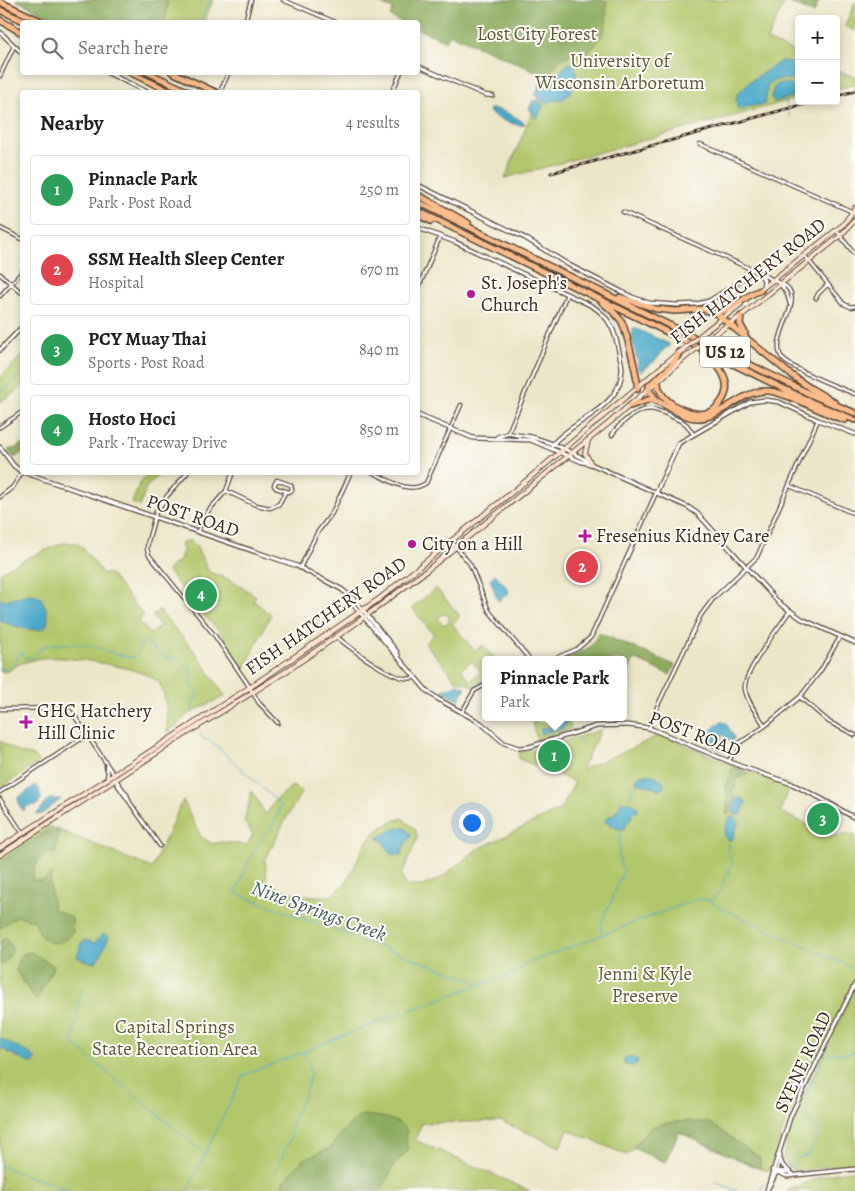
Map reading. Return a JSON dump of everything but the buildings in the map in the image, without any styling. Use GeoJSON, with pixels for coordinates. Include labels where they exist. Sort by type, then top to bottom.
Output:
{"type":"FeatureCollection","features":[{"type":"Feature","properties":{"kind":"highway"},"geometry":{"type":"LineString","coordinates":[[0,2],[39,20]]}},
{"type":"Feature","properties":{"kind":"highway"},"geometry":{"type":"LineString","coordinates":[[0,10],[22,20]]}},
{"type":"Feature","properties":{"kind":"highway"},"geometry":{"type":"LineString","coordinates":[[0,20],[20,32]]}},
{"type":"Feature","properties":{"kind":"highway"},"geometry":{"type":"LineString","coordinates":[[135,75],[167,90]]}},
{"type":"Feature","properties":{"kind":"highway"},"geometry":{"type":"LineString","coordinates":[[153,75],[185,90]]}},
{"type":"Feature","properties":{"kind":"highway"},"geometry":{"type":"LineString","coordinates":[[178,75],[210,90]]}},
{"type":"Feature","properties":{"kind":"highway"},"geometry":{"type":"LineString","coordinates":[[420,196],[512,247]]}},
{"type":"Feature","properties":{"kind":"highway","name":"US 12"},"geometry":{"type":"LineString","coordinates":[[420,203],[805,392],[855,412]]}},
{"type":"Feature","properties":{"kind":"highway","name":"US 12"},"geometry":{"type":"LineString","coordinates":[[420,212],[698,348],[855,422]]}},
{"type":"Feature","properties":{"kind":"highway"},"geometry":{"type":"LineString","coordinates":[[420,216],[476,239]]}},
{"type":"Feature","properties":{"kind":"highway"},"geometry":{"type":"LineString","coordinates":[[596,288],[654,309],[675,311],[702,309],[720,312],[726,311],[750,294],[762,289]]}},
{"type":"Feature","properties":{"kind":"highway"},"geometry":{"type":"LineString","coordinates":[[597,297],[615,313],[621,322],[637,382],[637,389]]}},
{"type":"Feature","properties":{"kind":"highway"},"geometry":{"type":"LineString","coordinates":[[710,311],[723,318],[805,385],[855,412]]}},
{"type":"Feature","properties":{"kind":"highway"},"geometry":{"type":"LineString","coordinates":[[741,316],[740,324],[743,331],[765,353]]}},
{"type":"Feature","properties":{"kind":"highway"},"geometry":{"type":"LineString","coordinates":[[658,382],[658,388],[665,398],[672,404],[687,411],[703,414],[717,407],[725,396],[726,379],[718,365],[698,348]]}},
{"type":"Feature","properties":{"kind":"highway"},"geometry":{"type":"LineString","coordinates":[[658,401],[649,390],[649,384],[666,370],[680,352]]}},
{"type":"Feature","properties":{"kind":"highway"},"geometry":{"type":"LineString","coordinates":[[630,406],[651,399],[689,417],[703,418],[713,415],[750,395],[768,392],[782,394],[817,410],[855,422]]}},
{"type":"Feature","properties":{"kind":"main road","name":"FISH HATCHERY ROAD"},"geometry":{"type":"LineString","coordinates":[[0,855],[26,840],[198,726],[364,610],[516,489],[707,330],[805,256],[844,224],[854,211]]}},
{"type":"Feature","properties":{"kind":"main road","name":"FISH HATCHERY ROAD"},"geometry":{"type":"LineString","coordinates":[[0,848],[107,778],[304,660],[364,618],[416,579],[630,406],[687,356],[781,284],[840,236],[855,220]]}},
{"type":"Feature","properties":{"kind":"main road"},"geometry":{"type":"LineString","coordinates":[[590,438],[586,443],[584,451],[590,464]]}},
{"type":"Feature","properties":{"kind":"main road"},"geometry":{"type":"LineString","coordinates":[[514,500],[512,497],[516,489]]}},
{"type":"Feature","properties":{"kind":"main road"},"geometry":{"type":"LineString","coordinates":[[504,507],[508,500],[506,497]]}},
{"type":"Feature","properties":{"kind":"main road"},"geometry":{"type":"LineString","coordinates":[[416,579],[418,568]]}},
{"type":"Feature","properties":{"kind":"main road"},"geometry":{"type":"LineString","coordinates":[[304,660],[312,651],[312,646]]}},
{"type":"Feature","properties":{"kind":"street"},"geometry":{"type":"LineString","coordinates":[[246,20],[252,0]]}},
{"type":"Feature","properties":{"kind":"street"},"geometry":{"type":"LineString","coordinates":[[283,0],[330,20]]}},
{"type":"Feature","properties":{"kind":"street"},"geometry":{"type":"LineString","coordinates":[[0,32],[20,51]]}},
{"type":"Feature","properties":{"kind":"street"},"geometry":{"type":"LineString","coordinates":[[0,76],[14,46]]}},
{"type":"Feature","properties":{"kind":"street"},"geometry":{"type":"LineString","coordinates":[[420,67],[485,96],[493,96]]}},
{"type":"Feature","properties":{"kind":"street"},"geometry":{"type":"LineString","coordinates":[[112,75],[144,90]]}},
{"type":"Feature","properties":{"kind":"street"},"geometry":{"type":"LineString","coordinates":[[221,90],[228,75]]}},
{"type":"Feature","properties":{"kind":"street"},"geometry":{"type":"LineString","coordinates":[[393,90],[400,75]]}},
{"type":"Feature","properties":{"kind":"street"},"geometry":{"type":"LineString","coordinates":[[700,144],[854,211]]}},
{"type":"Feature","properties":{"kind":"street"},"geometry":{"type":"LineString","coordinates":[[420,186],[525,238],[569,265],[638,299],[653,304],[665,306],[702,303],[714,299],[733,286],[751,268]]}},
{"type":"Feature","properties":{"kind":"street"},"geometry":{"type":"LineString","coordinates":[[623,212],[751,268],[786,286],[792,300],[779,341],[778,349],[781,357],[791,366],[855,394]]}},
{"type":"Feature","properties":{"kind":"street"},"geometry":{"type":"LineString","coordinates":[[0,228],[20,238]]}},
{"type":"Feature","properties":{"kind":"street"},"geometry":{"type":"LineString","coordinates":[[420,229],[460,244],[596,308],[610,322],[621,360],[622,375],[619,387],[610,399],[552,444]]}},
{"type":"Feature","properties":{"kind":"street"},"geometry":{"type":"LineString","coordinates":[[836,230],[855,254]]}},
{"type":"Feature","properties":{"kind":"street"},"geometry":{"type":"LineString","coordinates":[[420,284],[440,237]]}},
{"type":"Feature","properties":{"kind":"street"},"geometry":{"type":"LineString","coordinates":[[805,256],[844,304],[851,307],[855,306]]}},
{"type":"Feature","properties":{"kind":"street"},"geometry":{"type":"LineString","coordinates":[[758,272],[764,280],[762,289]]}},
{"type":"Feature","properties":{"kind":"street"},"geometry":{"type":"LineString","coordinates":[[0,274],[20,291]]}},
{"type":"Feature","properties":{"kind":"street"},"geometry":{"type":"LineString","coordinates":[[0,296],[20,274]]}},
{"type":"Feature","properties":{"kind":"street"},"geometry":{"type":"LineString","coordinates":[[816,298],[828,284]]}},
{"type":"Feature","properties":{"kind":"street"},"geometry":{"type":"LineString","coordinates":[[507,440],[511,426],[567,294]]}},
{"type":"Feature","properties":{"kind":"street"},"geometry":{"type":"LineString","coordinates":[[0,350],[20,329]]}},
{"type":"Feature","properties":{"kind":"street"},"geometry":{"type":"LineString","coordinates":[[560,656],[577,648],[590,638],[675,448],[679,443],[738,408],[758,400],[779,402],[855,434]]}},
{"type":"Feature","properties":{"kind":"street"},"geometry":{"type":"LineString","coordinates":[[379,475],[408,488],[420,486],[426,482],[461,405]]}},
{"type":"Feature","properties":{"kind":"street"},"geometry":{"type":"LineString","coordinates":[[612,435],[617,428],[638,411],[649,408],[683,422],[693,434]]}},
{"type":"Feature","properties":{"kind":"street"},"geometry":{"type":"LineString","coordinates":[[0,427],[20,413]]}},
{"type":"Feature","properties":{"kind":"street"},"geometry":{"type":"LineString","coordinates":[[420,416],[473,438],[531,440],[584,459],[590,464],[696,513],[779,603],[790,612],[855,643]]}},
{"type":"Feature","properties":{"kind":"street"},"geometry":{"type":"LineString","coordinates":[[649,728],[657,707],[701,615],[713,598],[757,558],[818,420]]}},
{"type":"Feature","properties":{"kind":"street"},"geometry":{"type":"LineString","coordinates":[[509,434],[512,439]]}},
{"type":"Feature","properties":{"kind":"street"},"geometry":{"type":"LineString","coordinates":[[497,438],[509,434],[531,436],[552,444],[561,451]]}},
{"type":"Feature","properties":{"kind":"street","name":"POST ROAD"},"geometry":{"type":"LineString","coordinates":[[0,447],[20,470]]}},
{"type":"Feature","properties":{"kind":"street"},"geometry":{"type":"LineString","coordinates":[[0,497],[13,487],[20,475]]}},
{"type":"Feature","properties":{"kind":"street","name":"POST ROAD"},"geometry":{"type":"LineString","coordinates":[[31,475],[300,568],[350,595],[368,614],[397,652],[399,658]]}},
{"type":"Feature","properties":{"kind":"street"},"geometry":{"type":"LineString","coordinates":[[185,475],[156,512],[147,550],[149,555],[216,636],[267,713],[278,722]]}},
{"type":"Feature","properties":{"kind":"street"},"geometry":{"type":"LineString","coordinates":[[197,532],[209,510],[226,491],[232,475]]}},
{"type":"Feature","properties":{"kind":"street"},"geometry":{"type":"LineString","coordinates":[[300,568],[317,533],[332,513],[350,475]]}},
{"type":"Feature","properties":{"kind":"street"},"geometry":{"type":"LineString","coordinates":[[277,480],[291,485],[292,490],[286,491],[274,487],[274,482],[277,480]]}},
{"type":"Feature","properties":{"kind":"street"},"geometry":{"type":"LineString","coordinates":[[789,486],[855,514]]}},
{"type":"Feature","properties":{"kind":"street"},"geometry":{"type":"LineString","coordinates":[[226,491],[256,505],[270,508],[279,504],[286,491]]}},
{"type":"Feature","properties":{"kind":"street"},"geometry":{"type":"LineString","coordinates":[[451,541],[473,569],[489,611],[527,656]]}},
{"type":"Feature","properties":{"kind":"street","name":"POST ROAD"},"geometry":{"type":"LineString","coordinates":[[350,595],[350,601],[432,695],[481,723],[504,743],[519,748],[529,747],[597,726],[628,725],[649,728],[790,784],[855,818]]}},
{"type":"Feature","properties":{"kind":"street"},"geometry":{"type":"LineString","coordinates":[[765,726],[744,690],[744,683],[750,670],[790,612]]}},
{"type":"Feature","properties":{"kind":"street"},"geometry":{"type":"LineString","coordinates":[[337,637],[391,673],[408,680],[415,677]]}},
{"type":"Feature","properties":{"kind":"street"},"geometry":{"type":"LineString","coordinates":[[729,761],[738,744],[765,726],[800,697],[821,670],[840,637]]}},
{"type":"Feature","properties":{"kind":"street"},"geometry":{"type":"LineString","coordinates":[[462,712],[474,691],[482,687]]}},
{"type":"Feature","properties":{"kind":"street"},"geometry":{"type":"LineString","coordinates":[[800,697],[829,722],[855,735]]}},
{"type":"Feature","properties":{"kind":"street"},"geometry":{"type":"LineString","coordinates":[[0,709],[63,708],[74,715],[114,774],[117,784],[160,846]]}},
{"type":"Feature","properties":{"kind":"street"},"geometry":{"type":"LineString","coordinates":[[0,792],[87,735]]}},
{"type":"Feature","properties":{"kind":"street"},"geometry":{"type":"LineString","coordinates":[[106,764],[107,778]]}},
{"type":"Feature","properties":{"kind":"street"},"geometry":{"type":"LineString","coordinates":[[0,799],[26,840]]}},
{"type":"Feature","properties":{"kind":"street","name":"SYENE ROAD"},"geometry":{"type":"LineString","coordinates":[[774,1170],[791,1115],[855,984]]}},
{"type":"Feature","properties":{"kind":"street","name":"SYENE ROAD"},"geometry":{"type":"LineString","coordinates":[[774,1170],[780,1159],[779,1153]]}},
{"type":"Feature","properties":{"kind":"street"},"geometry":{"type":"LineString","coordinates":[[780,1159],[783,1166],[789,1172]]}},
{"type":"Feature","properties":{"kind":"street"},"geometry":{"type":"LineString","coordinates":[[774,1170],[801,1175],[828,1170],[855,1169]]}},
{"type":"Feature","properties":{"kind":"street"},"geometry":{"type":"LineString","coordinates":[[774,1170],[787,1176],[794,1174]]}},
{"type":"Feature","properties":{"kind":"street"},"geometry":{"type":"LineString","coordinates":[[766,1190],[774,1170]]}},
{"type":"Feature","properties":{"kind":"green space"},"geometry":{"type":"Polygon","coordinates":[[[16,0],[213,0],[205,20],[58,20],[16,0]]]}},
{"type":"Feature","properties":{"kind":"green space"},"geometry":{"type":"Polygon","coordinates":[[[16,0],[168,0],[165,20],[58,20],[16,0]]]}},
{"type":"Feature","properties":{"kind":"green space","name":"University of Wisconsin Arboretum"},"geometry":{"type":"Polygon","coordinates":[[[372,0],[819,0],[814,13],[785,1],[767,40],[795,52],[795,99],[505,178],[547,76],[372,0]]]}},
{"type":"Feature","properties":{"kind":"green space","name":"Lost City Forest"},"geometry":{"type":"Polygon","coordinates":[[[372,0],[606,0],[606,21],[599,40],[588,52],[579,59],[572,54],[561,59],[547,76],[450,34],[446,41],[420,30],[420,20],[398,20],[390,17],[393,9],[372,0]]]}},
{"type":"Feature","properties":{"kind":"green space"},"geometry":{"type":"Polygon","coordinates":[[[778,0],[819,0],[814,13],[785,1],[778,3],[778,0]]]}},
{"type":"Feature","properties":{"kind":"green space"},"geometry":{"type":"Polygon","coordinates":[[[855,2],[855,31],[845,26],[855,2]]]}},
{"type":"Feature","properties":{"kind":"green space"},"geometry":{"type":"Polygon","coordinates":[[[840,71],[855,77],[855,84],[840,88],[840,71]]]}},
{"type":"Feature","properties":{"kind":"green space"},"geometry":{"type":"Polygon","coordinates":[[[20,357],[20,388],[0,402],[0,378],[20,357]]]}},
{"type":"Feature","properties":{"kind":"green space"},"geometry":{"type":"Polygon","coordinates":[[[20,445],[20,454],[14,458],[8,450],[20,445]]]}},
{"type":"Feature","properties":{"kind":"green space"},"geometry":{"type":"Polygon","coordinates":[[[146,475],[158,475],[146,488],[140,506],[132,503],[139,485],[146,475]]]}},
{"type":"Feature","properties":{"kind":"green space"},"geometry":{"type":"Polygon","coordinates":[[[191,540],[195,544],[209,572],[232,581],[256,596],[253,601],[271,614],[244,670],[222,634],[195,606],[167,570],[181,559],[181,554],[184,552],[180,543],[191,540]]]}},
{"type":"Feature","properties":{"kind":"green space"},"geometry":{"type":"Polygon","coordinates":[[[63,543],[76,543],[83,548],[103,574],[110,574],[144,616],[139,621],[150,634],[160,626],[152,616],[159,610],[196,653],[225,696],[188,714],[178,725],[167,732],[166,707],[162,688],[152,677],[139,672],[104,663],[67,658],[42,658],[19,664],[9,671],[0,671],[0,572],[63,543]]]}},
{"type":"Feature","properties":{"kind":"green space"},"geometry":{"type":"Polygon","coordinates":[[[436,588],[459,615],[452,624],[475,651],[483,645],[493,656],[482,656],[482,682],[472,687],[465,682],[456,680],[425,643],[434,635],[412,608],[436,588]],[[445,614],[440,615],[438,619],[442,624],[447,624],[449,616],[445,614]],[[472,661],[461,669],[470,681],[481,672],[472,661]]]}},
{"type":"Feature","properties":{"kind":"green space"},"geometry":{"type":"Polygon","coordinates":[[[599,633],[675,665],[670,675],[634,659],[627,674],[627,656],[573,656],[590,647],[599,633]]]}},
{"type":"Feature","properties":{"kind":"green space"},"geometry":{"type":"Polygon","coordinates":[[[554,721],[569,721],[571,729],[537,740],[532,723],[551,723],[554,721]]]}},
{"type":"Feature","properties":{"kind":"green space","name":"Capital Springs State Recreation Area"},"geometry":{"type":"Polygon","coordinates":[[[601,730],[581,770],[661,734],[741,769],[790,785],[780,812],[833,836],[855,834],[855,981],[782,1132],[770,1171],[760,1169],[679,1132],[665,1162],[633,1148],[627,1155],[568,1130],[560,1147],[501,1121],[422,1123],[415,1140],[530,1191],[0,1191],[0,858],[49,826],[152,868],[183,800],[201,837],[213,844],[222,842],[247,845],[253,834],[244,822],[252,791],[266,815],[275,800],[292,786],[302,791],[265,860],[267,882],[298,894],[331,896],[346,882],[371,836],[388,824],[402,818],[416,830],[417,840],[401,876],[407,886],[422,886],[440,879],[476,850],[561,809],[575,782],[519,759],[519,752],[530,751],[601,730]],[[389,833],[378,839],[383,841],[388,849],[403,851],[405,844],[409,840],[389,833]]]}},
{"type":"Feature","properties":{"kind":"green space"},"geometry":{"type":"Polygon","coordinates":[[[0,741],[20,753],[32,755],[39,763],[0,788],[0,741]]]}},
{"type":"Feature","properties":{"kind":"green space"},"geometry":{"type":"Polygon","coordinates":[[[733,767],[748,773],[736,780],[735,788],[731,792],[735,798],[729,814],[726,814],[728,799],[726,787],[733,767]]]}},
{"type":"Feature","properties":{"kind":"green space"},"geometry":{"type":"Polygon","coordinates":[[[52,828],[59,831],[55,853],[45,855],[38,861],[32,880],[43,881],[52,873],[50,885],[53,909],[72,918],[73,933],[57,943],[49,942],[45,939],[34,920],[17,916],[0,928],[0,862],[52,828]]]}},
{"type":"Feature","properties":{"kind":"green space"},"geometry":{"type":"Polygon","coordinates":[[[6,937],[13,950],[3,964],[0,964],[0,942],[6,937]]]}},
{"type":"Feature","properties":{"kind":"green space"},"geometry":{"type":"Polygon","coordinates":[[[31,952],[54,966],[36,1001],[16,971],[18,961],[23,954],[31,952]]]}},
{"type":"Feature","properties":{"kind":"green space"},"geometry":{"type":"Polygon","coordinates":[[[855,988],[855,1166],[825,1167],[798,1171],[789,1167],[783,1159],[791,1120],[855,988]]]}},
{"type":"Feature","properties":{"kind":"green space"},"geometry":{"type":"Polygon","coordinates":[[[361,1115],[393,1120],[407,1131],[405,1135],[408,1150],[394,1165],[381,1191],[280,1191],[283,1182],[304,1159],[330,1148],[343,1131],[361,1115]]]}},
{"type":"Feature","properties":{"kind":"green space"},"geometry":{"type":"Polygon","coordinates":[[[688,1121],[710,1123],[760,1158],[760,1169],[679,1132],[665,1162],[633,1148],[651,1128],[662,1124],[688,1121]]]}},
{"type":"Feature","properties":{"kind":"green space"},"geometry":{"type":"Polygon","coordinates":[[[855,1171],[855,1191],[787,1191],[820,1177],[855,1171]]]}},
{"type":"Feature","properties":{"kind":"water"},"geometry":{"type":"Polygon","coordinates":[[[781,61],[795,64],[795,81],[793,79],[776,80],[768,84],[765,104],[749,105],[742,110],[738,109],[737,94],[749,82],[781,61]]]}},
{"type":"Feature","properties":{"kind":"water"},"geometry":{"type":"Polygon","coordinates":[[[570,63],[575,66],[576,75],[574,84],[567,97],[548,103],[540,100],[535,95],[542,80],[552,80],[570,63]]]}},
{"type":"Feature","properties":{"kind":"water"},"geometry":{"type":"Polygon","coordinates":[[[778,84],[791,84],[795,96],[774,102],[771,96],[774,87],[778,84]]]}},
{"type":"Feature","properties":{"kind":"water"},"geometry":{"type":"Polygon","coordinates":[[[533,100],[542,103],[543,106],[538,117],[535,118],[529,109],[533,100]]]}},
{"type":"Feature","properties":{"kind":"water"},"geometry":{"type":"Polygon","coordinates":[[[489,109],[503,111],[525,123],[520,125],[506,122],[490,113],[489,109]]]}},
{"type":"Feature","properties":{"kind":"water"},"geometry":{"type":"Polygon","coordinates":[[[633,328],[669,344],[669,347],[665,348],[657,359],[641,372],[637,367],[638,363],[632,338],[633,328]]]}},
{"type":"Feature","properties":{"kind":"water"},"geometry":{"type":"Polygon","coordinates":[[[495,574],[508,589],[509,593],[498,601],[490,579],[495,574]]]}},
{"type":"Feature","properties":{"kind":"water"},"geometry":{"type":"Polygon","coordinates":[[[28,594],[39,595],[41,598],[48,615],[47,625],[42,629],[36,630],[0,621],[0,599],[6,600],[28,594]]]}},
{"type":"Feature","properties":{"kind":"water"},"geometry":{"type":"Polygon","coordinates":[[[457,684],[466,687],[459,700],[442,690],[447,689],[457,684]]]}},
{"type":"Feature","properties":{"kind":"water"},"geometry":{"type":"Polygon","coordinates":[[[564,721],[567,723],[564,728],[540,734],[541,728],[554,727],[564,721]]]}},
{"type":"Feature","properties":{"kind":"water"},"geometry":{"type":"Polygon","coordinates":[[[722,722],[726,723],[734,737],[731,743],[724,735],[721,736],[727,750],[725,752],[707,744],[711,730],[722,722]]]}},
{"type":"Feature","properties":{"kind":"water"},"geometry":{"type":"Polygon","coordinates":[[[640,775],[658,777],[664,785],[662,789],[659,790],[637,783],[636,779],[640,775]]]}},
{"type":"Feature","properties":{"kind":"water"},"geometry":{"type":"Polygon","coordinates":[[[36,785],[41,798],[37,805],[27,806],[24,811],[19,805],[18,798],[36,785]]]}},
{"type":"Feature","properties":{"kind":"water"},"geometry":{"type":"Polygon","coordinates":[[[738,798],[746,802],[739,816],[733,813],[734,804],[738,798]]]}},
{"type":"Feature","properties":{"kind":"water"},"geometry":{"type":"Polygon","coordinates":[[[49,799],[61,799],[42,814],[36,815],[49,799]]]}},
{"type":"Feature","properties":{"kind":"water"},"geometry":{"type":"Polygon","coordinates":[[[620,802],[630,802],[637,806],[638,812],[632,812],[632,816],[624,829],[618,829],[605,821],[614,814],[620,802]]]}},
{"type":"Feature","properties":{"kind":"water"},"geometry":{"type":"Polygon","coordinates":[[[731,817],[739,821],[733,838],[730,841],[726,839],[725,831],[731,817]]]}},
{"type":"Feature","properties":{"kind":"water"},"geometry":{"type":"Polygon","coordinates":[[[404,827],[412,835],[405,844],[401,855],[392,854],[383,841],[377,838],[397,828],[404,827]]]}},
{"type":"Feature","properties":{"kind":"water"},"geometry":{"type":"Polygon","coordinates":[[[103,934],[109,936],[102,953],[95,963],[77,957],[81,943],[86,940],[94,943],[103,934]]]}},
{"type":"Feature","properties":{"kind":"water"},"geometry":{"type":"Polygon","coordinates":[[[0,1038],[32,1055],[36,1060],[29,1063],[0,1048],[0,1038]]]}},
{"type":"Feature","properties":{"kind":"water"},"geometry":{"type":"Polygon","coordinates":[[[626,1057],[638,1060],[637,1064],[633,1066],[624,1065],[626,1057]]]}},
{"type":"Feature","properties":{"kind":"waterway"},"geometry":{"type":"LineString","coordinates":[[201,20],[211,0]]}},
{"type":"Feature","properties":{"kind":"waterway"},"geometry":{"type":"LineString","coordinates":[[785,100],[790,118]]}},
{"type":"Feature","properties":{"kind":"waterway"},"geometry":{"type":"LineString","coordinates":[[511,173],[513,169]]}},
{"type":"Feature","properties":{"kind":"waterway"},"geometry":{"type":"LineString","coordinates":[[722,302],[745,285]]}},
{"type":"Feature","properties":{"kind":"waterway"},"geometry":{"type":"LineString","coordinates":[[0,392],[20,375]]}},
{"type":"Feature","properties":{"kind":"waterway","name":"Nine Springs Creek"},"geometry":{"type":"LineString","coordinates":[[0,668],[3,670],[15,664],[19,654],[22,653],[26,658],[33,658],[44,646],[64,644],[85,645],[124,656],[135,657],[142,643],[146,642],[164,657],[179,660],[190,667],[193,687],[198,694],[192,706],[193,713]]}},
{"type":"Feature","properties":{"kind":"waterway","name":"Nine Springs Creek"},"geometry":{"type":"LineString","coordinates":[[200,732],[203,739],[212,742],[281,805],[271,829],[259,841],[236,890],[237,894],[472,980],[477,984]]}},
{"type":"Feature","properties":{"kind":"waterway"},"geometry":{"type":"LineString","coordinates":[[576,740],[584,741]]}},
{"type":"Feature","properties":{"kind":"waterway"},"geometry":{"type":"LineString","coordinates":[[630,802],[632,790],[637,783]]}},
{"type":"Feature","properties":{"kind":"waterway"},"geometry":{"type":"LineString","coordinates":[[602,934],[601,929],[606,911],[625,870],[621,867],[619,854],[621,829]]}},
{"type":"Feature","properties":{"kind":"waterway"},"geometry":{"type":"LineString","coordinates":[[727,856],[729,844]]}},
{"type":"Feature","properties":{"kind":"waterway"},"geometry":{"type":"LineString","coordinates":[[711,901],[720,890],[725,877],[729,874],[732,862],[730,857]]}},
{"type":"Feature","properties":{"kind":"waterway"},"geometry":{"type":"LineString","coordinates":[[187,1191],[243,1076],[351,1032],[478,985],[514,974],[523,965],[697,899],[709,900],[718,907],[855,969]]}},
{"type":"Feature","properties":{"kind":"waterway"},"geometry":{"type":"LineString","coordinates":[[81,988],[73,1044],[203,1152]]}},
{"type":"Feature","properties":{"kind":"waterway"},"geometry":{"type":"LineString","coordinates":[[796,1159],[808,1155],[820,1133],[816,1127],[803,1117],[802,1101],[825,1055],[836,1053],[850,1054],[855,1050]]}},
{"type":"Feature","properties":{"kind":"waterway"},"geometry":{"type":"LineString","coordinates":[[275,1173],[290,1139],[292,1124],[311,1073],[309,1061],[304,1052]]}},
{"type":"Feature","properties":{"kind":"waterway"},"geometry":{"type":"LineString","coordinates":[[792,1171],[794,1164]]}},
{"type":"Feature","properties":{"kind":"waterway"},"geometry":{"type":"LineString","coordinates":[[0,1166],[72,1191]]}},
{"type":"Feature","properties":{"kind":"waterway"},"geometry":{"type":"LineString","coordinates":[[715,1182],[737,1191]]}},
{"type":"Feature","properties":{"kind":"waterway"},"geometry":{"type":"LineString","coordinates":[[760,1191],[764,1182]]}},
{"type":"Feature","properties":{"kind":"waterway"},"geometry":{"type":"LineString","coordinates":[[57,1191],[63,1188]]}},
{"type":"Feature","properties":{"kind":"railway"},"geometry":{"type":"LineString","coordinates":[[840,95],[855,91]]}},
{"type":"Feature","properties":{"kind":"railway"},"geometry":{"type":"LineString","coordinates":[[551,173],[801,105]]}},
{"type":"Feature","properties":{"kind":"place","name":"St. Joseph's Church"},"geometry":{"type":"Point","coordinates":[471,294]}},
{"type":"Feature","properties":{"kind":"place","name":"Fresenius Kidney Care"},"geometry":{"type":"Point","coordinates":[585,536]}},
{"type":"Feature","properties":{"kind":"place","name":"City on a Hill"},"geometry":{"type":"Point","coordinates":[412,544]}},
{"type":"Feature","properties":{"kind":"place","name":"SSM Health Sleep Center"},"geometry":{"type":"Point","coordinates":[582,567]}},
{"type":"Feature","properties":{"kind":"place","name":"Hosto Hoci"},"geometry":{"type":"Point","coordinates":[201,595]}},
{"type":"Feature","properties":{"kind":"place","name":"GHC Hatchery Hill Clinic"},"geometry":{"type":"Point","coordinates":[26,722]}},
{"type":"Feature","properties":{"kind":"place","name":"Pinnacle Park"},"geometry":{"type":"Point","coordinates":[554,756]}},
{"type":"Feature","properties":{"kind":"place","name":"PCY Muay Thai"},"geometry":{"type":"Point","coordinates":[823,819]}},
{"type":"Feature","properties":{"kind":"park label","name":"Jenni & Kyle Preserve"},"geometry":{"type":"Point","coordinates":[645,985]}}]}
